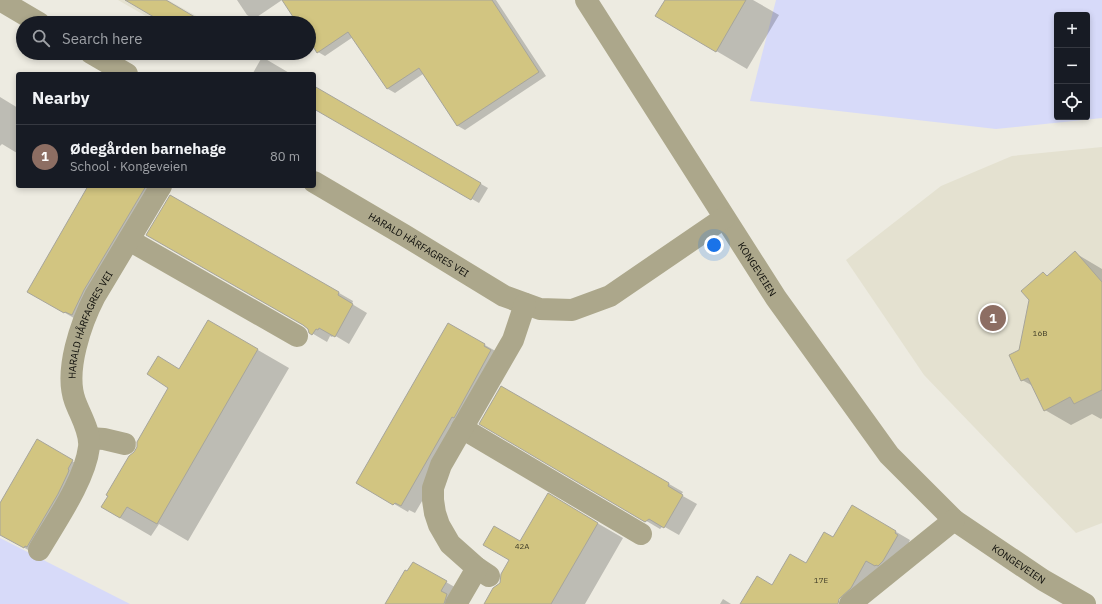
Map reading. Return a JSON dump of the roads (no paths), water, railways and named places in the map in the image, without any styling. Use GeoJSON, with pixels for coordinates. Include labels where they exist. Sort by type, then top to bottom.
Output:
{"type":"FeatureCollection","features":[{"type":"Feature","properties":{"kind":"street"},"geometry":{"type":"LineString","coordinates":[[0,0],[27,16]]}},
{"type":"Feature","properties":{"kind":"street","name":"KONGEVEIEN"},"geometry":{"type":"LineString","coordinates":[[586,0],[776,298],[889,455],[954,520],[1043,580],[1085,604]]}},
{"type":"Feature","properties":{"kind":"street"},"geometry":{"type":"LineString","coordinates":[[103,60],[124,72]]}},
{"type":"Feature","properties":{"kind":"street","name":"HARALD HÅRFAGRES VEI"},"geometry":{"type":"LineString","coordinates":[[316,183],[504,296],[540,309],[572,310],[610,296],[724,218]]}},
{"type":"Feature","properties":{"kind":"street","name":"HARALD HÅRFAGRES VEI"},"geometry":{"type":"LineString","coordinates":[[39,550],[76,489],[90,445],[74,400],[71,378],[81,330],[90,306],[160,188]]}},
{"type":"Feature","properties":{"kind":"street"},"geometry":{"type":"LineString","coordinates":[[129,240],[298,336]]}},
{"type":"Feature","properties":{"kind":"street"},"geometry":{"type":"LineString","coordinates":[[456,604],[483,572],[450,544],[439,526],[433,500],[434,488],[441,465],[513,340],[525,304]]}},
{"type":"Feature","properties":{"kind":"street"},"geometry":{"type":"LineString","coordinates":[[462,428],[641,534]]}},
{"type":"Feature","properties":{"kind":"street"},"geometry":{"type":"LineString","coordinates":[[88,438],[104,439],[125,444]]}},
{"type":"Feature","properties":{"kind":"street"},"geometry":{"type":"LineString","coordinates":[[850,604],[954,520]]}},
{"type":"Feature","properties":{"kind":"place","name":"Ødegården barnehage"},"geometry":{"type":"Point","coordinates":[993,318]}}]}
